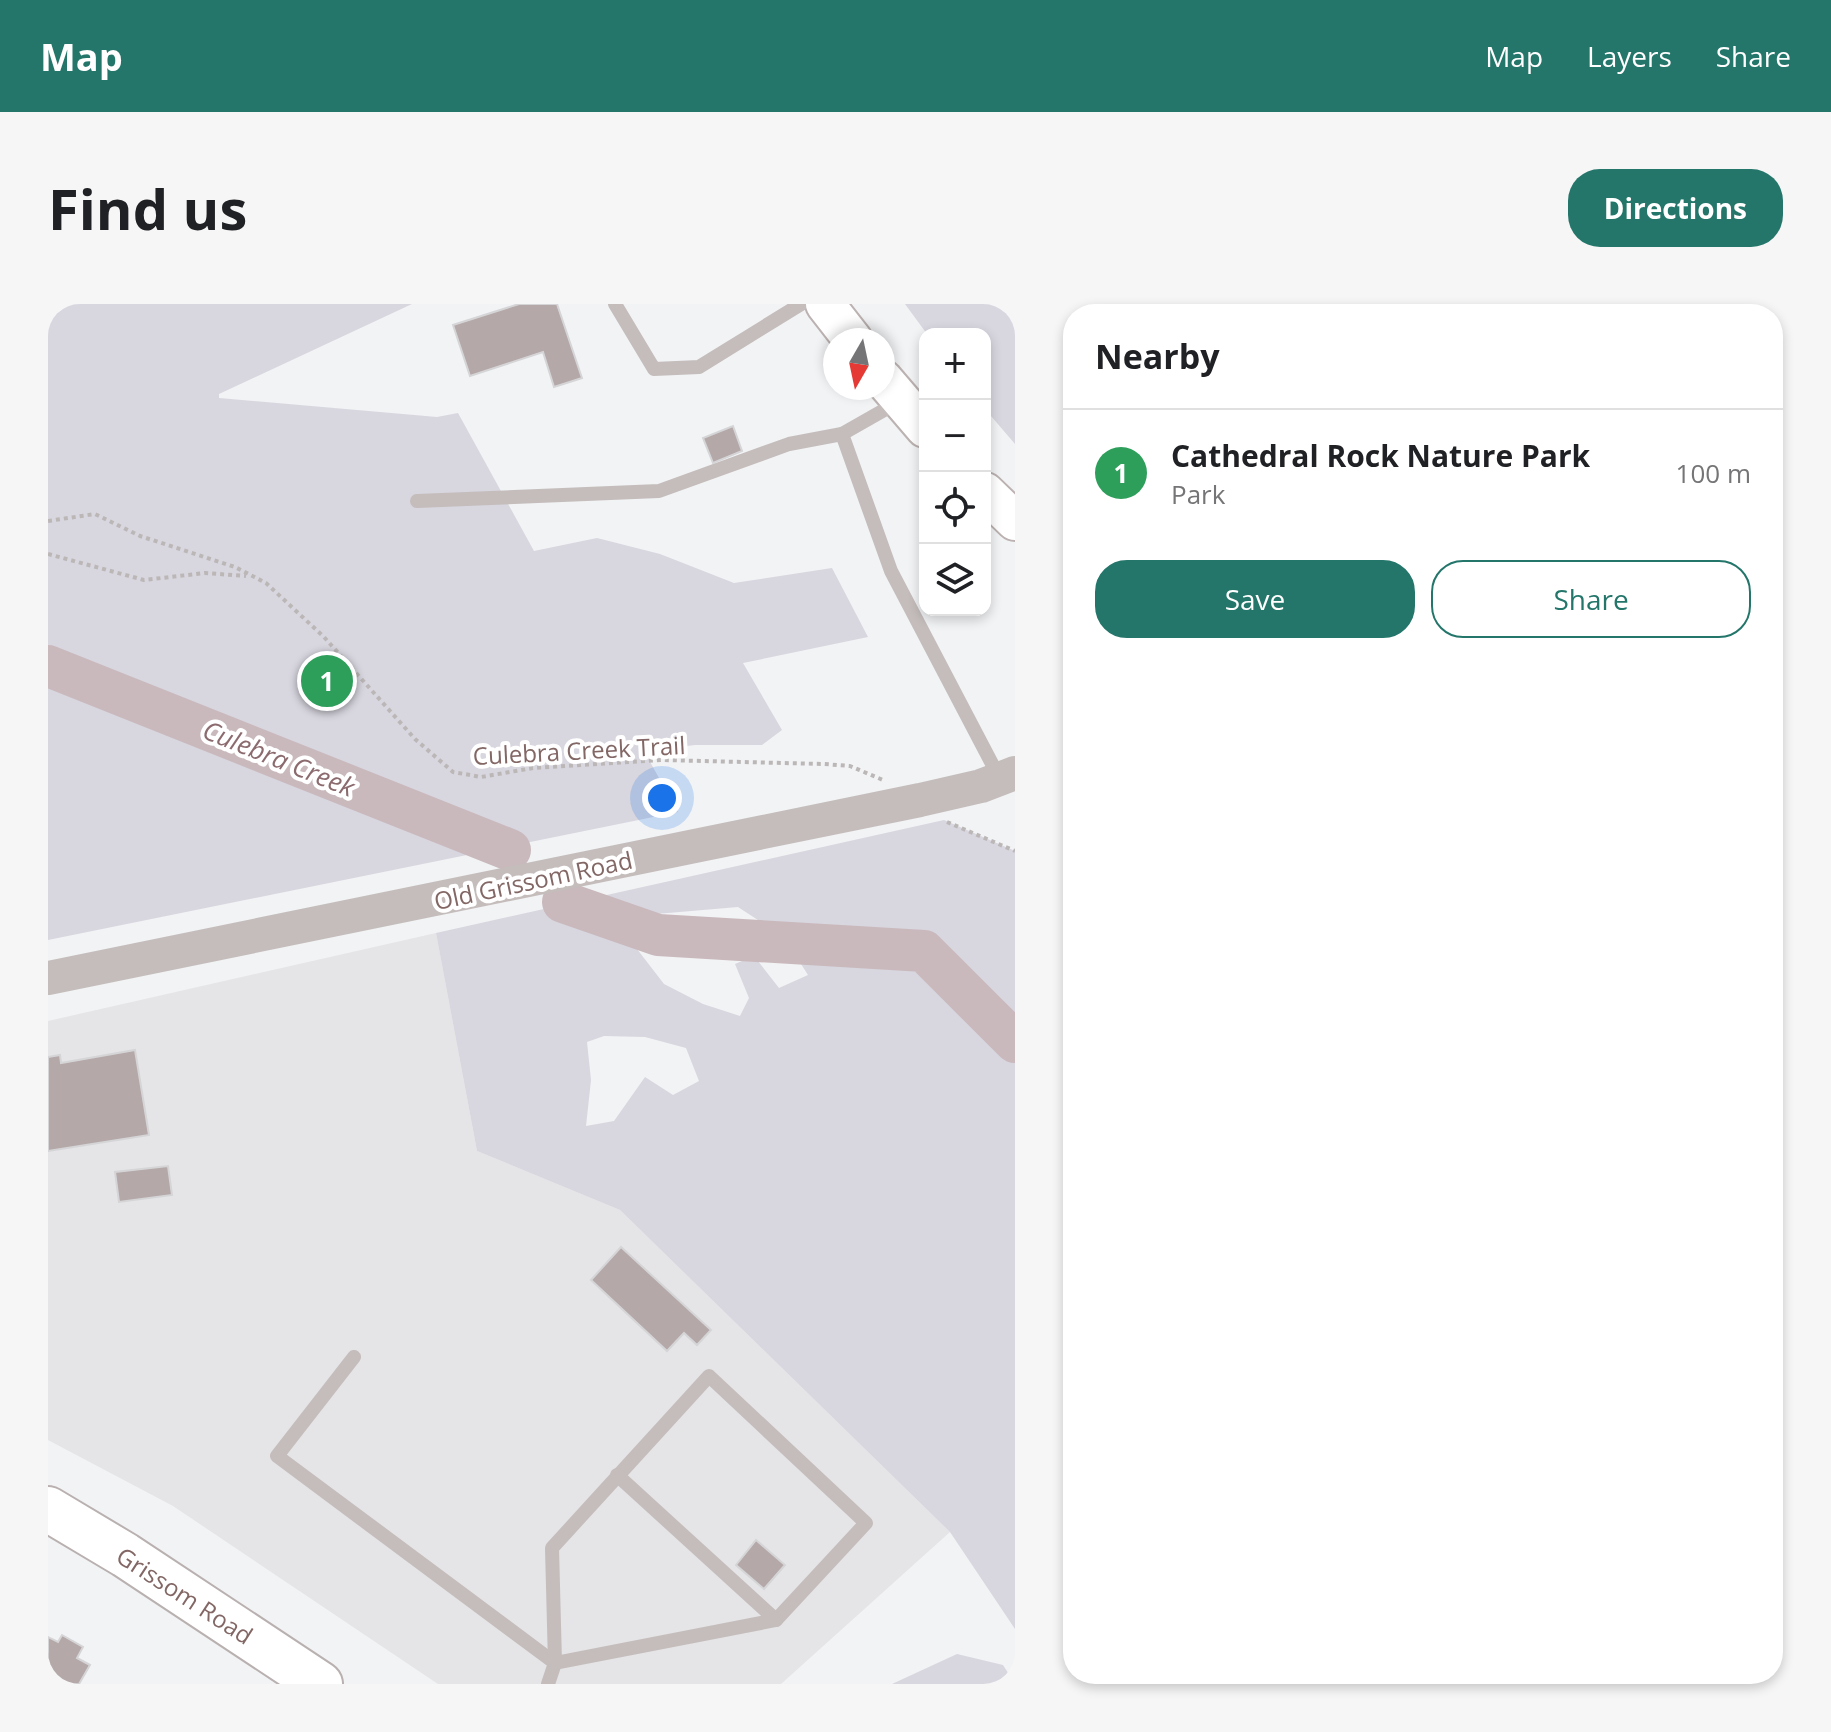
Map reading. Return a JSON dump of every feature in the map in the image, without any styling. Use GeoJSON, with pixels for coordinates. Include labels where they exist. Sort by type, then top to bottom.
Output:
{"type":"FeatureCollection","features":[{"type":"Feature","properties":{"kind":"main road"},"geometry":{"type":"LineString","coordinates":[[825,304],[844,328]]}},
{"type":"Feature","properties":{"kind":"main road"},"geometry":{"type":"LineString","coordinates":[[991,498],[1015,521]]}},
{"type":"Feature","properties":{"kind":"main road","name":"Grissom Road"},"geometry":{"type":"LineString","coordinates":[[48,1509],[125,1555],[320,1684]]}},
{"type":"Feature","properties":{"kind":"street","name":"Old Grissom Road"},"geometry":{"type":"LineString","coordinates":[[48,978],[920,800],[1008,776]]}},
{"type":"Feature","properties":{"kind":"lane"},"geometry":{"type":"LineString","coordinates":[[615,304],[654,369],[699,367],[801,304]]}},
{"type":"Feature","properties":{"kind":"lane"},"geometry":{"type":"LineString","coordinates":[[417,501],[659,491],[789,444],[842,434],[903,403]]}},
{"type":"Feature","properties":{"kind":"lane"},"geometry":{"type":"LineString","coordinates":[[842,434],[891,571],[1008,776]]}},
{"type":"Feature","properties":{"kind":"lane"},"geometry":{"type":"LineString","coordinates":[[354,1357],[277,1456],[555,1663],[776,1620],[866,1523],[709,1376],[552,1548],[555,1663],[548,1684]]}},
{"type":"Feature","properties":{"kind":"lane"},"geometry":{"type":"LineString","coordinates":[[617,1475],[776,1620]]}},
{"type":"Feature","properties":{"kind":"path","name":"Culebra Creek Trail"},"geometry":{"type":"LineString","coordinates":[[48,521],[95,514],[140,536],[235,567],[281,595],[415,739],[453,772],[481,777],[533,768],[662,760],[850,766],[887,782]]}},
{"type":"Feature","properties":{"kind":"path"},"geometry":{"type":"LineString","coordinates":[[48,554],[144,580],[205,573],[248,576]]}},
{"type":"Feature","properties":{"kind":"path"},"geometry":{"type":"LineString","coordinates":[[944,820],[1015,851]]}},
{"type":"Feature","properties":{"kind":"shaded area"},"geometry":{"type":"Polygon","coordinates":[[[48,304],[412,304],[219,394],[219,398],[437,417],[458,413],[534,551],[597,538],[660,554],[734,583],[832,568],[868,637],[743,663],[782,730],[762,745],[695,745],[644,751],[678,812],[48,940],[48,304]]]}},
{"type":"Feature","properties":{"kind":"shaded area"},"geometry":{"type":"Polygon","coordinates":[[[905,304],[1015,304],[1015,444],[991,416],[991,328],[923,328],[905,304]]]}},
{"type":"Feature","properties":{"kind":"shaded area"},"geometry":{"type":"Polygon","coordinates":[[[944,820],[1015,851],[1015,1629],[950,1532],[620,1210],[477,1151],[436,933],[944,820]],[[738,907],[656,914],[637,949],[664,984],[703,1004],[740,1016],[749,998],[735,964],[754,956],[779,988],[808,975],[784,937],[738,907]],[[604,1036],[587,1042],[591,1080],[586,1126],[614,1121],[645,1077],[673,1095],[699,1081],[686,1048],[645,1037],[604,1036]]]}},
{"type":"Feature","properties":{"kind":"shaded area"},"geometry":{"type":"Polygon","coordinates":[[[436,933],[477,1151],[620,1210],[950,1532],[781,1684],[438,1684],[173,1506],[48,1440],[48,1021],[436,933]]]}},
{"type":"Feature","properties":{"kind":"shaded area"},"geometry":{"type":"Polygon","coordinates":[[[957,1654],[1003,1665],[1015,1684],[892,1684],[957,1654]]]}},
{"type":"Feature","properties":{"kind":"building"},"geometry":{"type":"Polygon","coordinates":[[[519,304],[557,304],[582,378],[554,387],[543,352],[470,376],[453,325],[519,304]]]}},
{"type":"Feature","properties":{"kind":"building"},"geometry":{"type":"Polygon","coordinates":[[[733,426],[742,451],[713,463],[703,438],[733,426]]]}},
{"type":"Feature","properties":{"kind":"building"},"geometry":{"type":"Polygon","coordinates":[[[135,1050],[149,1135],[48,1151],[48,1057],[60,1055],[61,1063],[135,1050]]]}},
{"type":"Feature","properties":{"kind":"building"},"geometry":{"type":"Polygon","coordinates":[[[168,1166],[172,1195],[119,1202],[115,1172],[168,1166]]]}},
{"type":"Feature","properties":{"kind":"building"},"geometry":{"type":"Polygon","coordinates":[[[621,1247],[711,1330],[697,1345],[684,1333],[667,1351],[591,1280],[621,1247]]]}},
{"type":"Feature","properties":{"kind":"building"},"geometry":{"type":"Polygon","coordinates":[[[756,1540],[785,1565],[764,1589],[736,1565],[756,1540]]]}},
{"type":"Feature","properties":{"kind":"building"},"geometry":{"type":"Polygon","coordinates":[[[62,1635],[83,1647],[77,1658],[90,1665],[79,1684],[48,1684],[48,1637],[58,1642],[62,1635]]]}},
{"type":"Feature","properties":{"kind":"waterway","name":"Culebra Creek"},"geometry":{"type":"LineString","coordinates":[[48,666],[510,850]]}},
{"type":"Feature","properties":{"kind":"waterway","name":"Culebra Creek"},"geometry":{"type":"LineString","coordinates":[[563,902],[658,935],[924,951],[1015,1042]]}},
{"type":"Feature","properties":{"kind":"place","name":"Cathedral Rock Nature Park"},"geometry":{"type":"Point","coordinates":[327,681]}}]}
